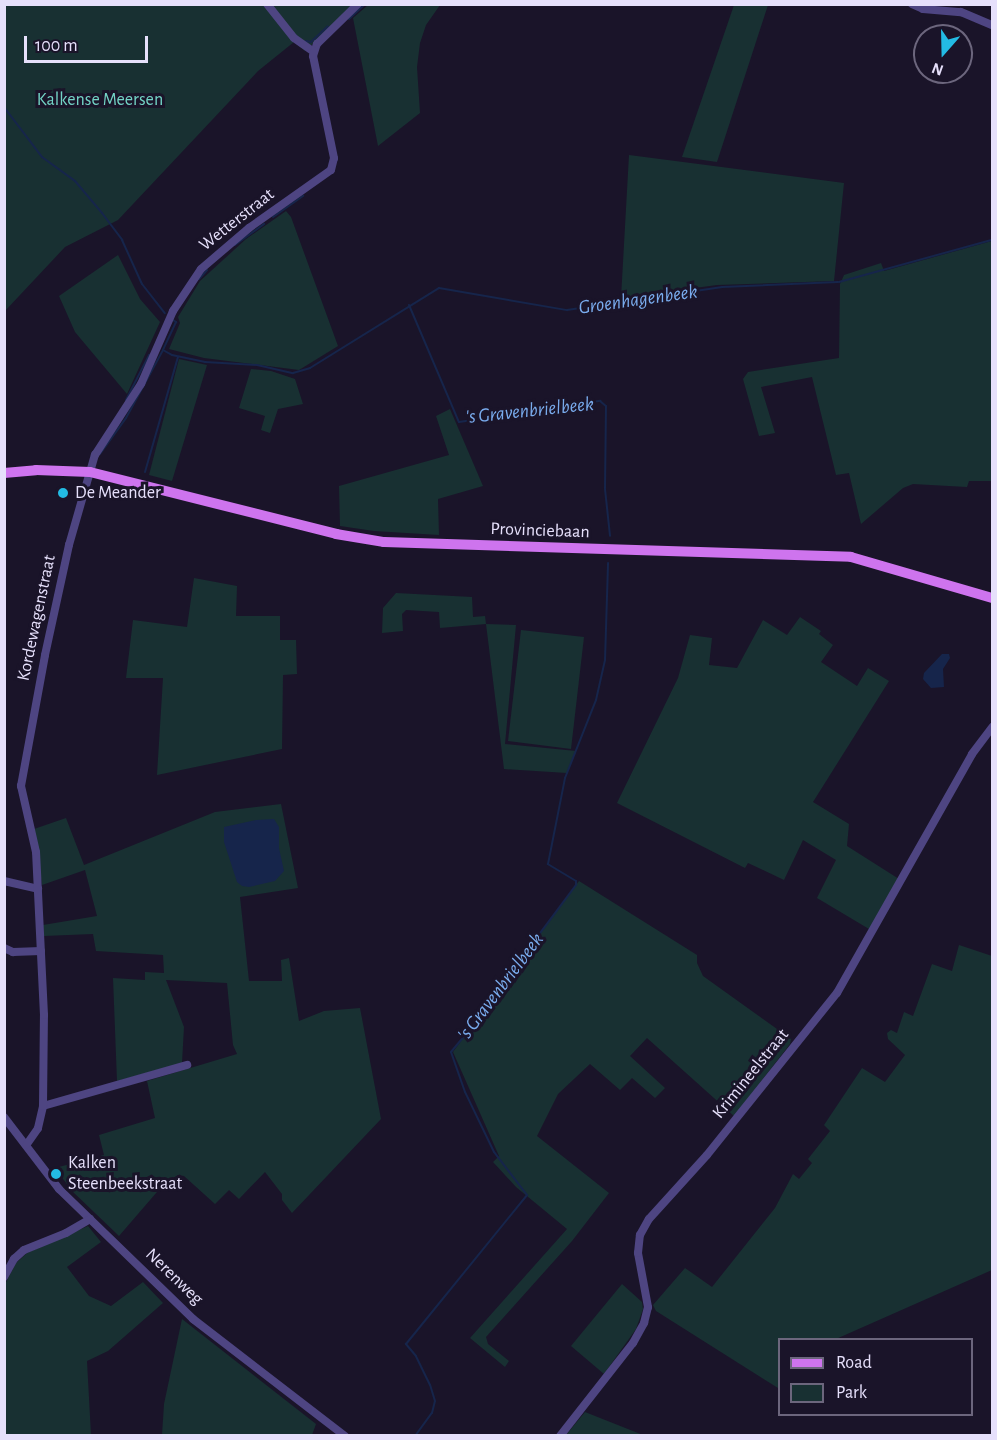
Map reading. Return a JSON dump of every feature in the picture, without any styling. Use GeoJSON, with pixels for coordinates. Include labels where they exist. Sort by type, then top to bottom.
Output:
{"type":"FeatureCollection","features":[{"type":"Feature","properties":{"kind":"main road","name":"Provinciebaan"},"geometry":{"type":"LineString","coordinates":[[4,473],[36,470],[90,472],[358,539],[426,545],[828,554],[881,563],[993,598]]}},
{"type":"Feature","properties":{"kind":"street"},"geometry":{"type":"LineString","coordinates":[[267,4],[294,38],[314,52],[317,44],[358,4]]}},
{"type":"Feature","properties":{"kind":"street"},"geometry":{"type":"LineString","coordinates":[[912,4],[923,9],[961,12],[993,25]]}},
{"type":"Feature","properties":{"kind":"street","name":"Wetterstraat"},"geometry":{"type":"LineString","coordinates":[[90,472],[95,455],[141,384],[173,311],[201,269],[249,228],[331,170],[334,158],[314,52]]}},
{"type":"Feature","properties":{"kind":"street","name":"Kordewagenstraat"},"geometry":{"type":"LineString","coordinates":[[27,1144],[38,1128],[43,1106],[41,951],[36,852],[21,786],[45,655],[69,545],[90,472]]}},
{"type":"Feature","properties":{"kind":"street","name":"Krimineelstraat"},"geometry":{"type":"LineString","coordinates":[[560,1436],[633,1343],[644,1323],[648,1307],[638,1253],[640,1235],[649,1219],[708,1155],[837,993],[972,754],[993,728]]}},
{"type":"Feature","properties":{"kind":"street"},"geometry":{"type":"LineString","coordinates":[[4,881],[38,888]]}},
{"type":"Feature","properties":{"kind":"street"},"geometry":{"type":"LineString","coordinates":[[4,948],[13,952],[41,951]]}},
{"type":"Feature","properties":{"kind":"street"},"geometry":{"type":"LineString","coordinates":[[43,1106],[187,1065]]}},
{"type":"Feature","properties":{"kind":"street","name":"Nerenweg"},"geometry":{"type":"LineString","coordinates":[[4,1117],[27,1144],[59,1189],[194,1319],[345,1436]]}},
{"type":"Feature","properties":{"kind":"street"},"geometry":{"type":"LineString","coordinates":[[4,1276],[14,1259],[24,1250],[66,1233],[90,1220]]}},
{"type":"Feature","properties":{"kind":"green space","name":"Kalkense Meersen"},"geometry":{"type":"Polygon","coordinates":[[[4,5],[354,5],[305,51],[294,42],[258,71],[118,220],[65,247],[5,311],[4,5]]]}},
{"type":"Feature","properties":{"kind":"green space"},"geometry":{"type":"Polygon","coordinates":[[[368,5],[440,5],[426,25],[420,43],[417,67],[420,113],[378,146],[353,18],[368,5]]]}},
{"type":"Feature","properties":{"kind":"green space"},"geometry":{"type":"Polygon","coordinates":[[[734,5],[768,5],[717,162],[682,157],[734,5]]]}},
{"type":"Feature","properties":{"kind":"green space"},"geometry":{"type":"Polygon","coordinates":[[[629,155],[844,183],[834,281],[717,285],[621,298],[629,155]]]}},
{"type":"Feature","properties":{"kind":"green space"},"geometry":{"type":"Polygon","coordinates":[[[286,211],[291,217],[338,346],[299,370],[204,358],[169,349],[180,323],[178,317],[200,281],[246,239],[286,211]]]}},
{"type":"Feature","properties":{"kind":"green space"},"geometry":{"type":"Polygon","coordinates":[[[992,241],[992,481],[969,481],[967,487],[913,484],[903,488],[861,524],[849,473],[836,475],[812,377],[761,387],[775,433],[759,436],[743,379],[748,372],[839,358],[840,284],[844,275],[881,263],[884,271],[992,241]]]}},
{"type":"Feature","properties":{"kind":"green space"},"geometry":{"type":"Polygon","coordinates":[[[118,255],[140,299],[160,322],[127,394],[75,332],[59,296],[118,255]]]}},
{"type":"Feature","properties":{"kind":"green space"},"geometry":{"type":"Polygon","coordinates":[[[179,359],[207,365],[172,481],[149,475],[179,359]]]}},
{"type":"Feature","properties":{"kind":"green space"},"geometry":{"type":"Polygon","coordinates":[[[251,369],[271,371],[295,379],[303,404],[278,409],[270,433],[261,430],[265,416],[239,408],[251,369]]]}},
{"type":"Feature","properties":{"kind":"green space"},"geometry":{"type":"Polygon","coordinates":[[[450,409],[483,486],[438,499],[439,535],[374,531],[340,526],[339,486],[449,455],[436,416],[450,409]]]}},
{"type":"Feature","properties":{"kind":"green space"},"geometry":{"type":"Polygon","coordinates":[[[194,578],[237,586],[236,616],[280,616],[280,640],[296,640],[297,674],[283,675],[282,749],[157,775],[163,678],[126,678],[133,620],[187,627],[194,578]]]}},
{"type":"Feature","properties":{"kind":"green space"},"geometry":{"type":"Polygon","coordinates":[[[396,593],[472,597],[473,617],[485,616],[486,624],[440,628],[439,612],[406,610],[402,614],[403,631],[382,633],[383,608],[396,593]]]}},
{"type":"Feature","properties":{"kind":"green space"},"geometry":{"type":"Polygon","coordinates":[[[800,617],[821,631],[819,634],[833,645],[821,662],[857,686],[868,668],[889,681],[813,802],[849,824],[847,846],[899,879],[869,929],[817,898],[836,860],[803,840],[784,880],[748,863],[745,868],[617,803],[678,678],[690,635],[712,638],[709,665],[737,668],[763,620],[787,635],[800,617]]]}},
{"type":"Feature","properties":{"kind":"green space"},"geometry":{"type":"Polygon","coordinates":[[[486,624],[516,625],[505,744],[576,751],[567,773],[504,769],[486,624]]]}},
{"type":"Feature","properties":{"kind":"green space"},"geometry":{"type":"Polygon","coordinates":[[[521,630],[584,637],[571,749],[508,741],[521,630]]]}},
{"type":"Feature","properties":{"kind":"green space"},"geometry":{"type":"Polygon","coordinates":[[[281,804],[298,888],[240,897],[249,981],[282,981],[281,960],[289,958],[299,1021],[324,1011],[360,1008],[381,1119],[292,1213],[282,1200],[282,1194],[265,1172],[239,1199],[229,1190],[215,1204],[184,1176],[178,1175],[163,1185],[119,1236],[72,1191],[55,1168],[104,1155],[99,1135],[155,1118],[147,1081],[237,1054],[233,1045],[227,983],[166,980],[184,1027],[182,1063],[117,1081],[113,978],[145,980],[145,972],[164,973],[163,955],[96,951],[93,934],[44,936],[43,925],[97,916],[85,870],[42,885],[34,829],[66,818],[84,865],[215,812],[281,804]]]}},
{"type":"Feature","properties":{"kind":"green space"},"geometry":{"type":"Polygon","coordinates":[[[579,881],[697,955],[697,963],[703,976],[791,1039],[790,1044],[734,1116],[647,1038],[630,1056],[665,1088],[655,1098],[632,1078],[620,1090],[590,1064],[558,1094],[537,1136],[609,1193],[572,1241],[486,1337],[488,1344],[509,1361],[505,1367],[470,1338],[567,1229],[516,1187],[493,1162],[499,1156],[453,1052],[579,881]]]}},
{"type":"Feature","properties":{"kind":"green space"},"geometry":{"type":"Polygon","coordinates":[[[959,945],[992,956],[992,1270],[838,1338],[778,1338],[778,1388],[656,1311],[653,1305],[685,1268],[712,1287],[775,1208],[793,1174],[799,1179],[812,1163],[808,1159],[830,1131],[824,1125],[862,1068],[885,1082],[905,1055],[888,1039],[887,1033],[891,1030],[897,1033],[904,1012],[913,1016],[932,964],[952,971],[959,945]]]}},
{"type":"Feature","properties":{"kind":"green space"},"geometry":{"type":"Polygon","coordinates":[[[88,1226],[101,1242],[67,1267],[89,1296],[111,1306],[143,1282],[163,1303],[108,1351],[87,1361],[91,1435],[5,1435],[4,1286],[16,1263],[27,1253],[88,1226]]]}},
{"type":"Feature","properties":{"kind":"green space"},"geometry":{"type":"Polygon","coordinates":[[[622,1284],[642,1302],[643,1309],[636,1329],[604,1374],[571,1346],[622,1284]]]}},
{"type":"Feature","properties":{"kind":"green space"},"geometry":{"type":"Polygon","coordinates":[[[182,1319],[316,1424],[312,1435],[162,1435],[164,1404],[182,1319]]]}},
{"type":"Feature","properties":{"kind":"green space"},"geometry":{"type":"Polygon","coordinates":[[[585,1412],[643,1435],[566,1435],[585,1412]]]}},
{"type":"Feature","properties":{"kind":"water"},"geometry":{"type":"Polygon","coordinates":[[[942,654],[949,654],[950,658],[943,669],[944,687],[931,688],[923,679],[924,673],[942,654]]]}},
{"type":"Feature","properties":{"kind":"water"},"geometry":{"type":"Polygon","coordinates":[[[274,819],[279,827],[279,848],[284,871],[275,881],[249,887],[242,886],[237,882],[224,842],[224,827],[256,820],[274,819]]]}},
{"type":"Feature","properties":{"kind":"waterway"},"geometry":{"type":"LineString","coordinates":[[349,19],[365,4]]}},
{"type":"Feature","properties":{"kind":"waterway"},"geometry":{"type":"LineString","coordinates":[[306,41],[311,42],[328,26]]}},
{"type":"Feature","properties":{"kind":"waterway","name":"'s Gravenbrielbeek"},"geometry":{"type":"LineString","coordinates":[[4,107],[42,157],[75,181],[102,213],[122,240],[142,284],[165,313]]}},
{"type":"Feature","properties":{"kind":"waterway"},"geometry":{"type":"LineString","coordinates":[[273,217],[303,196]]}},
{"type":"Feature","properties":{"kind":"waterway"},"geometry":{"type":"LineString","coordinates":[[235,245],[264,224]]}},
{"type":"Feature","properties":{"kind":"waterway","name":"Groenhagenbeek"},"geometry":{"type":"LineString","coordinates":[[839,282],[992,240]]}},
{"type":"Feature","properties":{"kind":"waterway"},"geometry":{"type":"LineString","coordinates":[[199,279],[207,270]]}},
{"type":"Feature","properties":{"kind":"waterway","name":"Groenhagenbeek"},"geometry":{"type":"LineString","coordinates":[[173,320],[176,322],[163,350],[172,355],[205,362],[257,365],[293,373],[310,368],[439,288],[567,310],[722,287],[838,282]]}},
{"type":"Feature","properties":{"kind":"waterway","name":"'s Gravenbrielbeek"},"geometry":{"type":"LineString","coordinates":[[409,305],[459,422],[600,401],[606,406],[605,489],[610,536]]}},
{"type":"Feature","properties":{"kind":"waterway"},"geometry":{"type":"LineString","coordinates":[[100,454],[126,418],[163,350]]}},
{"type":"Feature","properties":{"kind":"waterway"},"geometry":{"type":"LineString","coordinates":[[126,400],[149,355]]}},
{"type":"Feature","properties":{"kind":"waterway"},"geometry":{"type":"LineString","coordinates":[[145,472],[178,357]]}},
{"type":"Feature","properties":{"kind":"waterway","name":"'s Gravenbrielbeek"},"geometry":{"type":"LineString","coordinates":[[415,1436],[432,1413],[435,1401],[416,1356],[406,1344],[527,1195],[494,1152],[465,1092],[451,1052],[490,1005],[502,984],[576,885],[576,881],[548,864],[565,778],[596,700],[605,660],[608,563]]}},
{"type":"Feature","properties":{"kind":"place","name":"De Meander"},"geometry":{"type":"Point","coordinates":[63,493]}},
{"type":"Feature","properties":{"kind":"place","name":"Kalken Steenbeekstraat"},"geometry":{"type":"Point","coordinates":[56,1174]}}]}
